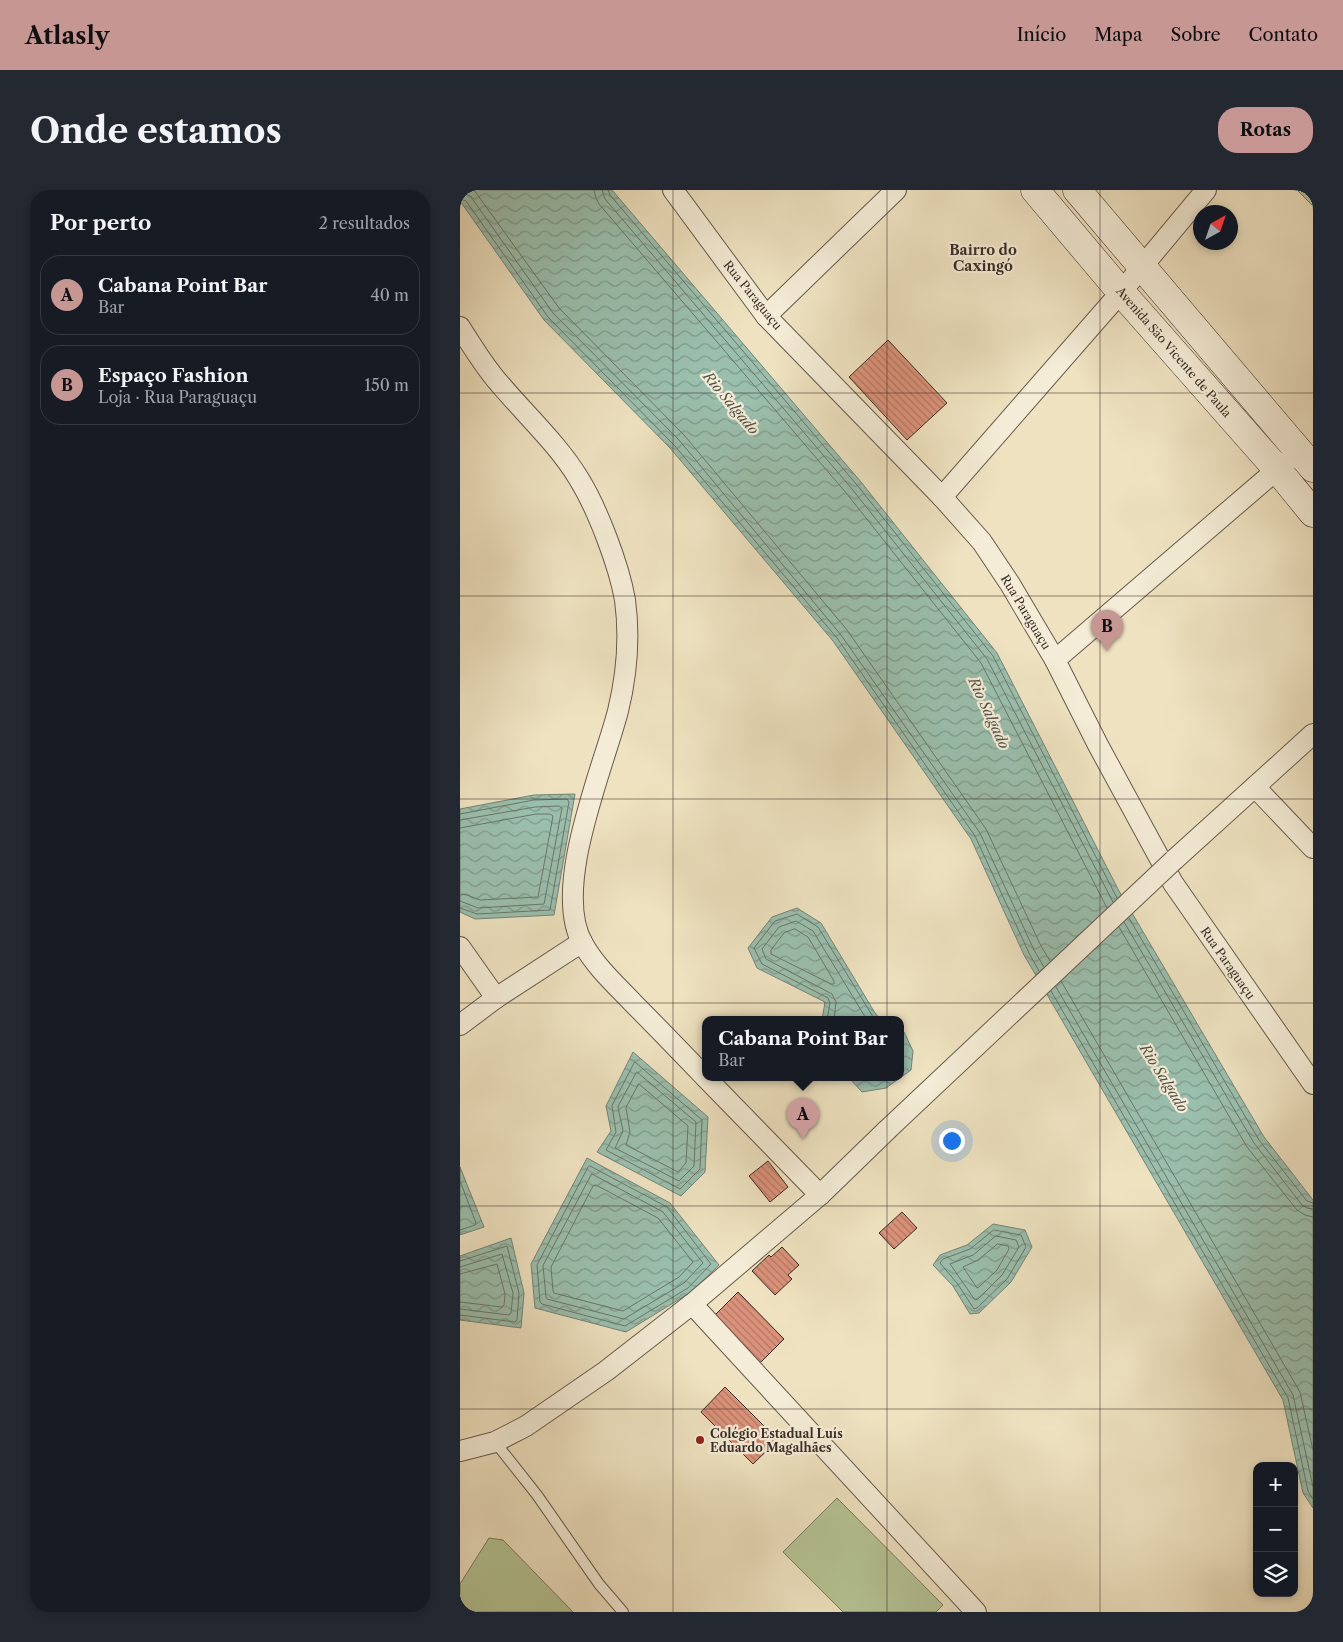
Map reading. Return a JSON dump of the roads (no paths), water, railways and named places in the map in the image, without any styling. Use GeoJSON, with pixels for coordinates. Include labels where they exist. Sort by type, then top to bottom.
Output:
{"type":"FeatureCollection","features":[{"type":"Feature","properties":{"kind":"street","name":"Rua Paraguaçu"},"geometry":{"type":"LineString","coordinates":[[673,190],[766,316],[942,497],[982,542],[1010,584],[1055,660],[1172,883],[1313,1084]]}},
{"type":"Feature","properties":{"kind":"street"},"geometry":{"type":"LineString","coordinates":[[766,316],[896,190]]}},
{"type":"Feature","properties":{"kind":"street","name":"Avenida São Vicente de Paula"},"geometry":{"type":"LineString","coordinates":[[1035,190],[1313,513]]}},
{"type":"Feature","properties":{"kind":"street"},"geometry":{"type":"LineString","coordinates":[[1055,660],[1277,469],[1306,460],[1077,190]]}},
{"type":"Feature","properties":{"kind":"street"},"geometry":{"type":"LineString","coordinates":[[942,497],[1142,268],[1206,190]]}},
{"type":"Feature","properties":{"kind":"street"},"geometry":{"type":"LineString","coordinates":[[460,326],[497,381],[556,448],[579,478],[592,502],[613,556],[624,598],[628,639],[626,673],[618,711],[582,833],[572,891],[575,922],[582,942],[597,965],[702,1073]]}},
{"type":"Feature","properties":{"kind":"street"},"geometry":{"type":"LineString","coordinates":[[460,1451],[496,1442],[526,1426],[606,1371],[692,1304],[820,1195],[1174,860],[1313,734]]}},
{"type":"Feature","properties":{"kind":"street"},"geometry":{"type":"LineString","coordinates":[[1256,787],[1313,848]]}},
{"type":"Feature","properties":{"kind":"street"},"geometry":{"type":"LineString","coordinates":[[460,1024],[582,942]]}},
{"type":"Feature","properties":{"kind":"street"},"geometry":{"type":"LineString","coordinates":[[460,947],[496,998]]}},
{"type":"Feature","properties":{"kind":"street"},"geometry":{"type":"LineString","coordinates":[[710,1081],[820,1195]]}},
{"type":"Feature","properties":{"kind":"street"},"geometry":{"type":"LineString","coordinates":[[692,1304],[976,1612]]}},
{"type":"Feature","properties":{"kind":"lane"},"geometry":{"type":"LineString","coordinates":[[496,1442],[599,1584],[624,1612]]}},
{"type":"Feature","properties":{"kind":"water","name":"Rio Salgado"},"geometry":{"type":"Polygon","coordinates":[[[460,190],[612,190],[861,482],[997,653],[1119,891],[1264,1137],[1313,1200],[1313,1508],[1303,1493],[1298,1462],[1296,1462],[1283,1400],[1024,955],[971,839],[833,641],[670,448],[544,320],[460,201],[460,190]]]}},
{"type":"Feature","properties":{"kind":"water"},"geometry":{"type":"Polygon","coordinates":[[[575,794],[554,915],[475,919],[460,912],[460,809],[534,795],[575,794]]]}},
{"type":"Feature","properties":{"kind":"water"},"geometry":{"type":"Polygon","coordinates":[[[797,908],[821,923],[878,1016],[823,1016],[825,1002],[757,968],[748,948],[772,917],[797,908]]]}},
{"type":"Feature","properties":{"kind":"water"},"geometry":{"type":"Polygon","coordinates":[[[904,1032],[913,1051],[911,1070],[904,1075],[904,1032]]]}},
{"type":"Feature","properties":{"kind":"water"},"geometry":{"type":"Polygon","coordinates":[[[633,1052],[708,1117],[705,1172],[681,1196],[597,1152],[611,1131],[606,1106],[633,1052]]]}},
{"type":"Feature","properties":{"kind":"water"},"geometry":{"type":"Polygon","coordinates":[[[852,1081],[896,1081],[886,1088],[862,1092],[852,1081]]]}},
{"type":"Feature","properties":{"kind":"water"},"geometry":{"type":"Polygon","coordinates":[[[587,1158],[670,1203],[719,1265],[691,1292],[626,1332],[535,1308],[531,1264],[587,1158]]]}},
{"type":"Feature","properties":{"kind":"water"},"geometry":{"type":"Polygon","coordinates":[[[460,1167],[484,1227],[460,1235],[460,1167]]]}},
{"type":"Feature","properties":{"kind":"water"},"geometry":{"type":"Polygon","coordinates":[[[993,1224],[1025,1230],[1032,1247],[1011,1282],[979,1313],[970,1314],[953,1286],[933,1265],[940,1255],[967,1245],[993,1224]]]}},
{"type":"Feature","properties":{"kind":"water"},"geometry":{"type":"Polygon","coordinates":[[[511,1238],[524,1293],[521,1328],[460,1320],[460,1256],[511,1238]]]}},
{"type":"Feature","properties":{"kind":"place","name":"Espaço Fashion"},"geometry":{"type":"Point","coordinates":[1107,651]}},
{"type":"Feature","properties":{"kind":"place","name":"Cabana Point Bar"},"geometry":{"type":"Point","coordinates":[803,1139]}},
{"type":"Feature","properties":{"kind":"place","name":"Colégio Estadual Luís Eduardo Magalhães"},"geometry":{"type":"Point","coordinates":[700,1440]}},
{"type":"Feature","properties":{"kind":"district","name":"Bairro do Caxingó"},"geometry":{"type":"Point","coordinates":[983,258]}}]}
